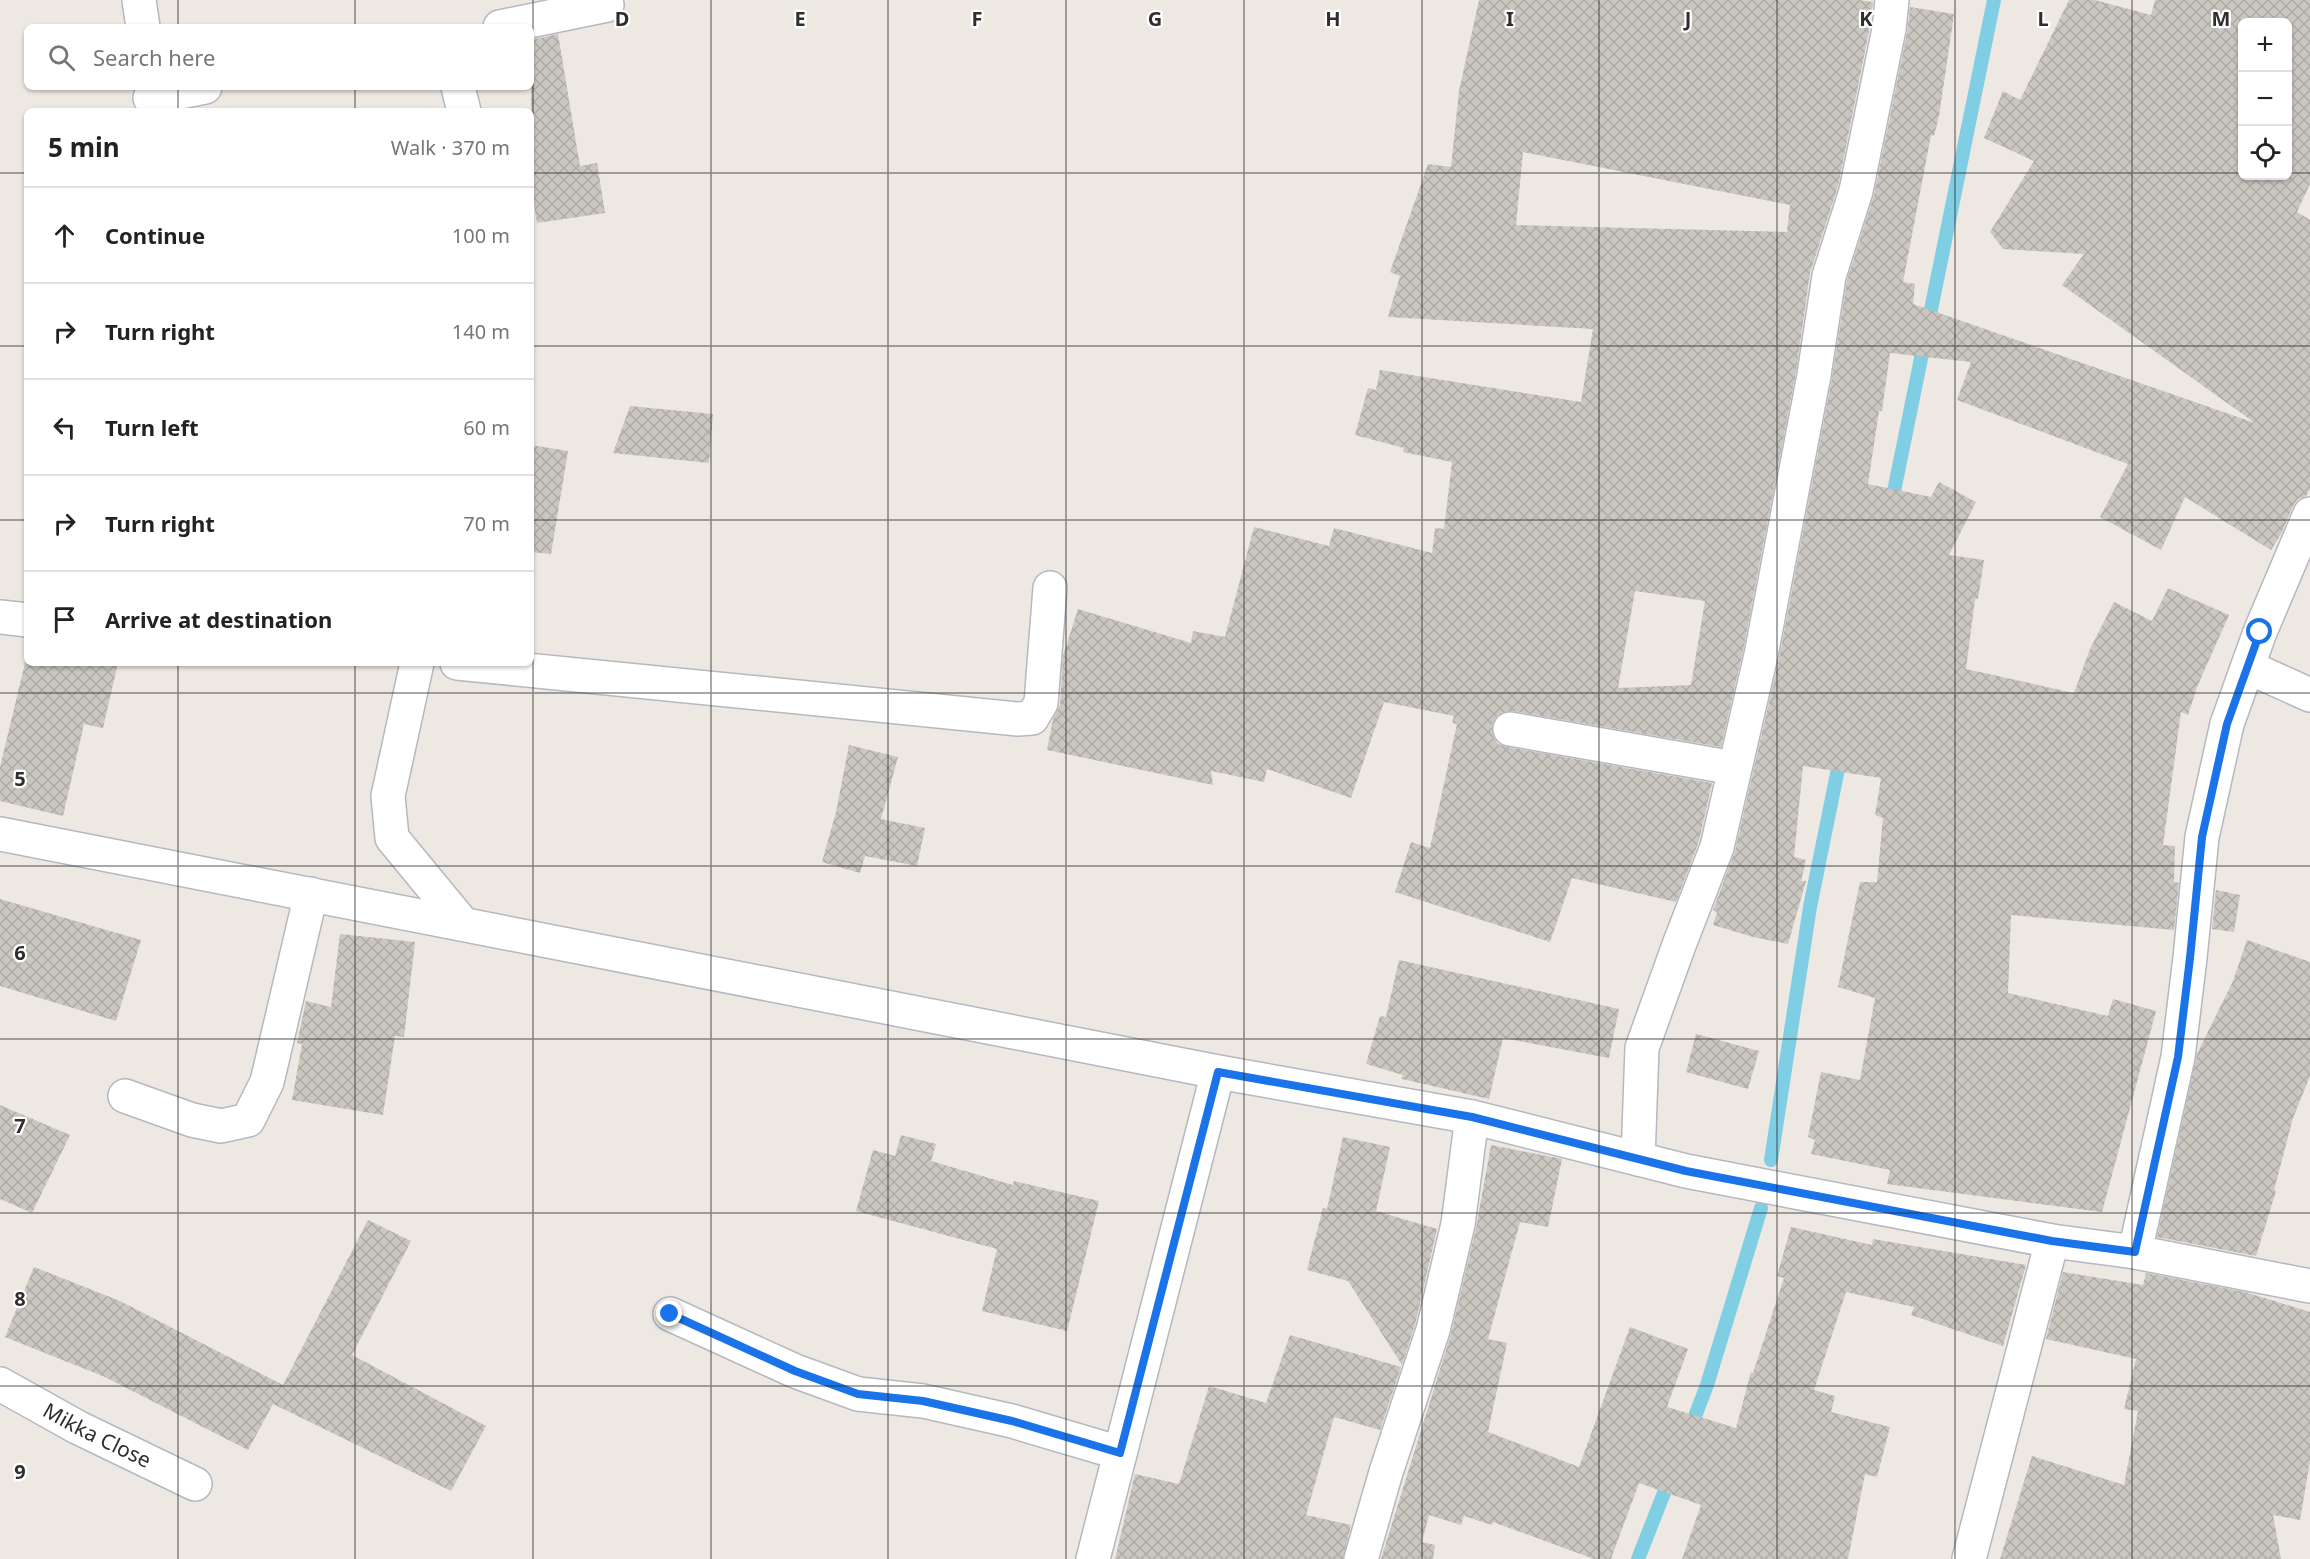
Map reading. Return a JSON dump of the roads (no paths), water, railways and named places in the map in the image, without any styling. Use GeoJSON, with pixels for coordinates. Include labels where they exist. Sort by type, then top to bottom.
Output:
{"type":"FeatureCollection","features":[{"type":"Feature","properties":{"kind":"street"},"geometry":{"type":"LineString","coordinates":[[139,0],[143,24]]}},
{"type":"Feature","properties":{"kind":"street"},"geometry":{"type":"LineString","coordinates":[[1638,1158],[1642,1048],[1678,945],[1717,847],[1761,656],[1814,375],[1829,276],[1856,191],[1889,29],[1892,0]]}},
{"type":"Feature","properties":{"kind":"street"},"geometry":{"type":"LineString","coordinates":[[515,24],[607,5]]}},
{"type":"Feature","properties":{"kind":"street"},"geometry":{"type":"LineString","coordinates":[[147,99],[190,90]]}},
{"type":"Feature","properties":{"kind":"street"},"geometry":{"type":"LineString","coordinates":[[459,90],[463,108]]}},
{"type":"Feature","properties":{"kind":"street"},"geometry":{"type":"LineString","coordinates":[[2135,1252],[2178,1057],[2202,837],[2227,724],[2260,632],[2310,514]]}},
{"type":"Feature","properties":{"kind":"street"},"geometry":{"type":"LineString","coordinates":[[487,666],[1018,719],[1032,718],[1041,704],[1050,588]]}},
{"type":"Feature","properties":{"kind":"street"},"geometry":{"type":"LineString","coordinates":[[0,617],[24,620]]}},
{"type":"Feature","properties":{"kind":"street"},"geometry":{"type":"LineString","coordinates":[[416,666],[388,795],[392,838],[463,924]]}},
{"type":"Feature","properties":{"kind":"street"},"geometry":{"type":"LineString","coordinates":[[2248,667],[2310,694]]}},
{"type":"Feature","properties":{"kind":"street"},"geometry":{"type":"LineString","coordinates":[[1510,729],[1734,768]]}},
{"type":"Feature","properties":{"kind":"street"},"geometry":{"type":"LineString","coordinates":[[0,834],[1218,1072],[1472,1117],[1686,1171],[2052,1241],[2135,1252],[2310,1286]]}},
{"type":"Feature","properties":{"kind":"street"},"geometry":{"type":"LineString","coordinates":[[125,1096],[202,1122],[221,1126],[248,1120],[267,1082],[310,894]]}},
{"type":"Feature","properties":{"kind":"street"},"geometry":{"type":"LineString","coordinates":[[1093,1559],[1218,1072]]}},
{"type":"Feature","properties":{"kind":"street"},"geometry":{"type":"LineString","coordinates":[[1361,1559],[1386,1472],[1433,1330],[1458,1224],[1472,1117]]}},
{"type":"Feature","properties":{"kind":"street"},"geometry":{"type":"LineString","coordinates":[[1969,1559],[2052,1241]]}},
{"type":"Feature","properties":{"kind":"street"},"geometry":{"type":"LineString","coordinates":[[670,1314],[795,1371],[858,1394],[923,1401],[1012,1421],[1120,1453]]}},
{"type":"Feature","properties":{"kind":"street","name":"Mikka Close"},"geometry":{"type":"LineString","coordinates":[[0,1384],[78,1427],[195,1484]]}},
{"type":"Feature","properties":{"kind":"waterway"},"geometry":{"type":"LineString","coordinates":[[1891,506],[1994,0]]}},
{"type":"Feature","properties":{"kind":"waterway"},"geometry":{"type":"LineString","coordinates":[[1771,1160],[1810,907],[1841,754]]}},
{"type":"Feature","properties":{"kind":"waterway"},"geometry":{"type":"LineString","coordinates":[[1689,1432],[1707,1385],[1761,1208]]}},
{"type":"Feature","properties":{"kind":"waterway"},"geometry":{"type":"LineString","coordinates":[[1638,1559],[1671,1475]]}}]}
